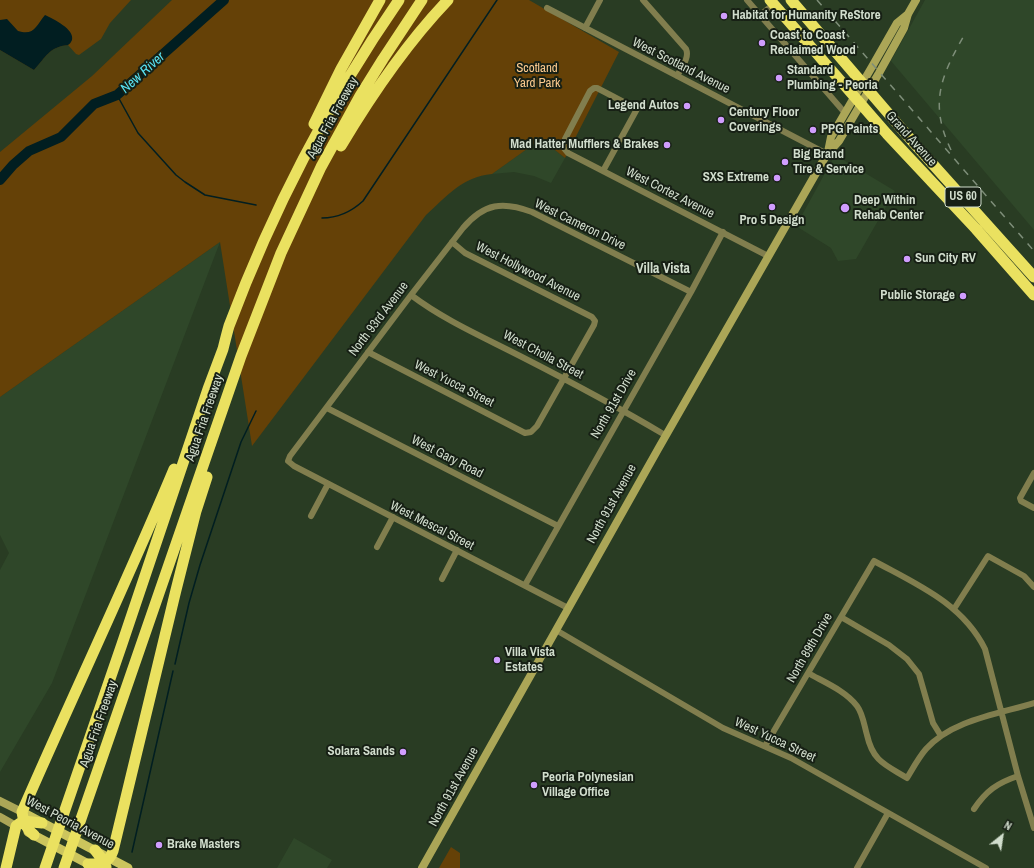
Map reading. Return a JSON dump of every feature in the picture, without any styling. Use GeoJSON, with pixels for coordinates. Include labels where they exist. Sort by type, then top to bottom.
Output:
{"type":"FeatureCollection","features":[{"type":"Feature","properties":{"kind":"highway"},"geometry":{"type":"LineString","coordinates":[[304,159],[309,134],[342,69],[380,0]]}},
{"type":"Feature","properties":{"kind":"highway","name":"Agua Fria Freeway"},"geometry":{"type":"LineString","coordinates":[[45,868],[229,327],[291,182],[323,122],[372,38],[399,0]]}},
{"type":"Feature","properties":{"kind":"highway","name":"Agua Fria Freeway"},"geometry":{"type":"LineString","coordinates":[[64,867],[249,334],[281,253],[321,167],[360,96],[422,0]]}},
{"type":"Feature","properties":{"kind":"highway"},"geometry":{"type":"LineString","coordinates":[[321,167],[339,149],[366,105],[399,57],[448,0]]}},
{"type":"Feature","properties":{"kind":"highway","name":"Grand Avenue"},"geometry":{"type":"LineString","coordinates":[[791,0],[912,141],[1034,277]]}},
{"type":"Feature","properties":{"kind":"highway","name":"Grand Avenue"},"geometry":{"type":"LineString","coordinates":[[772,2],[892,139],[1034,295]]}},
{"type":"Feature","properties":{"kind":"highway"},"geometry":{"type":"LineString","coordinates":[[1004,261],[1013,253]]}},
{"type":"Feature","properties":{"kind":"highway"},"geometry":{"type":"LineString","coordinates":[[6,868],[20,820],[148,533],[182,448],[217,346],[229,327]]}},
{"type":"Feature","properties":{"kind":"highway"},"geometry":{"type":"LineString","coordinates":[[101,864],[135,766],[196,511],[221,432],[247,358],[249,334]]}},
{"type":"Feature","properties":{"kind":"highway"},"geometry":{"type":"LineString","coordinates":[[20,820],[42,823]]}},
{"type":"Feature","properties":{"kind":"highway"},"geometry":{"type":"LineString","coordinates":[[20,820],[26,829],[34,835]]}},
{"type":"Feature","properties":{"kind":"highway"},"geometry":{"type":"LineString","coordinates":[[95,850],[101,864]]}},
{"type":"Feature","properties":{"kind":"main road","name":"North 91st Avenue"},"geometry":{"type":"LineString","coordinates":[[422,868],[665,435],[827,154],[839,141],[866,86],[904,28],[908,14],[916,0]]}},
{"type":"Feature","properties":{"kind":"main road","name":"North 91st Avenue"},"geometry":{"type":"LineString","coordinates":[[827,154],[831,137],[845,113],[858,100]]}},
{"type":"Feature","properties":{"kind":"main road","name":"West Peoria Avenue"},"geometry":{"type":"LineString","coordinates":[[0,801],[20,820]]}},
{"type":"Feature","properties":{"kind":"main road"},"geometry":{"type":"LineString","coordinates":[[0,817],[20,820]]}},
{"type":"Feature","properties":{"kind":"main road","name":"West Peoria Avenue"},"geometry":{"type":"LineString","coordinates":[[42,823],[95,850]]}},
{"type":"Feature","properties":{"kind":"main road","name":"West Peoria Avenue"},"geometry":{"type":"LineString","coordinates":[[34,835],[101,864],[128,868]]}},
{"type":"Feature","properties":{"kind":"street"},"geometry":{"type":"LineString","coordinates":[[585,28],[600,0]]}},
{"type":"Feature","properties":{"kind":"street"},"geometry":{"type":"LineString","coordinates":[[643,0],[686,49],[687,58],[677,76]]}},
{"type":"Feature","properties":{"kind":"street"},"geometry":{"type":"LineString","coordinates":[[747,0],[845,113]]}},
{"type":"Feature","properties":{"kind":"street"},"geometry":{"type":"LineString","coordinates":[[760,15],[772,2]]}},
{"type":"Feature","properties":{"kind":"street","name":"West Scotland Avenue"},"geometry":{"type":"LineString","coordinates":[[547,8],[827,154]]}},
{"type":"Feature","properties":{"kind":"street","name":"West Cortez Avenue"},"geometry":{"type":"LineString","coordinates":[[603,171],[637,109],[597,88],[594,88],[590,91],[565,139],[563,147],[568,153],[768,256]]}},
{"type":"Feature","properties":{"kind":"street","name":"North 93rd Avenue"},"geometry":{"type":"LineString","coordinates":[[288,461],[290,456],[411,295],[470,220],[487,208],[501,205]]}},
{"type":"Feature","properties":{"kind":"street","name":"West Cameron Drive"},"geometry":{"type":"LineString","coordinates":[[501,205],[517,206],[532,212],[691,292]]}},
{"type":"Feature","properties":{"kind":"street","name":"North 91st Drive"},"geometry":{"type":"LineString","coordinates":[[525,585],[691,292],[722,232]]}},
{"type":"Feature","properties":{"kind":"street","name":"West Hollywood Avenue"},"geometry":{"type":"LineString","coordinates":[[452,242],[465,253],[592,317],[595,321],[594,325],[564,378]]}},
{"type":"Feature","properties":{"kind":"street","name":"West Cholla Street"},"geometry":{"type":"LineString","coordinates":[[411,295],[425,306],[564,378],[665,435]]}},
{"type":"Feature","properties":{"kind":"street","name":"West Yucca Street"},"geometry":{"type":"LineString","coordinates":[[368,352],[525,433],[531,432],[537,426],[564,378]]}},
{"type":"Feature","properties":{"kind":"street","name":"West Gary Road"},"geometry":{"type":"LineString","coordinates":[[327,408],[558,526]]}},
{"type":"Feature","properties":{"kind":"street","name":"West Mescal Street"},"geometry":{"type":"LineString","coordinates":[[288,461],[294,466],[328,484],[568,608]]}},
{"type":"Feature","properties":{"kind":"street"},"geometry":{"type":"LineString","coordinates":[[1034,473],[1020,498],[1021,501],[1034,508]]}},
{"type":"Feature","properties":{"kind":"street"},"geometry":{"type":"LineString","coordinates":[[311,516],[328,484]]}},
{"type":"Feature","properties":{"kind":"street"},"geometry":{"type":"LineString","coordinates":[[377,547],[393,517]]}},
{"type":"Feature","properties":{"kind":"street"},"geometry":{"type":"LineString","coordinates":[[442,579],[457,550]]}},
{"type":"Feature","properties":{"kind":"street"},"geometry":{"type":"LineString","coordinates":[[1034,587],[1024,576],[988,556],[954,609],[966,620],[978,635],[984,649],[1018,776],[1034,828]]}},
{"type":"Feature","properties":{"kind":"street","name":"North 89th Drive"},"geometry":{"type":"LineString","coordinates":[[765,746],[874,561],[939,598],[954,609]]}},
{"type":"Feature","properties":{"kind":"street"},"geometry":{"type":"LineString","coordinates":[[841,617],[889,645],[907,659],[918,674],[934,723],[941,736]]}},
{"type":"Feature","properties":{"kind":"street","name":"West Yucca Street"},"geometry":{"type":"LineString","coordinates":[[556,630],[723,728],[791,758],[986,868]]}},
{"type":"Feature","properties":{"kind":"street"},"geometry":{"type":"LineString","coordinates":[[808,673],[847,697],[856,705],[862,718],[872,752],[877,759],[907,778],[926,750],[941,736],[955,727],[1034,703]]}},
{"type":"Feature","properties":{"kind":"street"},"geometry":{"type":"LineString","coordinates":[[974,809],[990,790],[1003,781],[1018,776]]}},
{"type":"Feature","properties":{"kind":"street"},"geometry":{"type":"LineString","coordinates":[[858,868],[888,813]]}},
{"type":"Feature","properties":{"kind":"shaded area"},"geometry":{"type":"Polygon","coordinates":[[[925,0],[1034,0],[1034,230],[891,61],[925,0]]]}},
{"type":"Feature","properties":{"kind":"shaded area"},"geometry":{"type":"Polygon","coordinates":[[[541,139],[565,158],[551,183],[534,176],[514,172],[492,174],[541,139]]]}},
{"type":"Feature","properties":{"kind":"shaded area","name":"Deep Within Rehab Center"},"geometry":{"type":"Polygon","coordinates":[[[835,155],[895,191],[856,259],[838,261],[831,248],[796,226],[835,155]]]}},
{"type":"Feature","properties":{"kind":"shaded area"},"geometry":{"type":"Polygon","coordinates":[[[220,242],[52,683],[0,772],[0,570],[9,553],[0,535],[0,397],[220,242]]]}},
{"type":"Feature","properties":{"kind":"shaded area"},"geometry":{"type":"Polygon","coordinates":[[[294,838],[332,860],[327,868],[277,868],[294,838]]]}},
{"type":"Feature","properties":{"kind":"green space"},"geometry":{"type":"Polygon","coordinates":[[[0,0],[131,0],[110,23],[101,39],[79,55],[76,54],[68,45],[56,48],[48,53],[34,70],[0,50],[0,0]]]}},
{"type":"Feature","properties":{"kind":"green space","name":"Scotland Yard Park"},"geometry":{"type":"Polygon","coordinates":[[[172,0],[529,0],[619,52],[565,158],[541,139],[492,174],[481,176],[463,183],[441,201],[426,215],[252,446],[220,242],[0,397],[0,152],[92,76],[172,0]]]}},
{"type":"Feature","properties":{"kind":"green space"},"geometry":{"type":"Polygon","coordinates":[[[451,847],[460,853],[460,868],[439,868],[451,847]]]}},
{"type":"Feature","properties":{"kind":"water"},"geometry":{"type":"Polygon","coordinates":[[[45,15],[67,28],[72,36],[72,40],[68,45],[52,50],[34,70],[0,50],[0,20],[7,19],[18,31],[28,32],[37,26],[45,15]]]}},
{"type":"Feature","properties":{"kind":"waterway","name":"New River"},"geometry":{"type":"LineString","coordinates":[[0,180],[13,165],[29,151],[61,137],[94,104],[117,95],[224,0]]}},
{"type":"Feature","properties":{"kind":"waterway"},"geometry":{"type":"LineString","coordinates":[[322,218],[344,214],[363,201],[497,0]]}},
{"type":"Feature","properties":{"kind":"waterway"},"geometry":{"type":"LineString","coordinates":[[117,95],[138,133],[176,175],[205,195],[256,205]]}},
{"type":"Feature","properties":{"kind":"waterway"},"geometry":{"type":"LineString","coordinates":[[175,664],[189,603],[200,565],[241,442],[256,411]]}},
{"type":"Feature","properties":{"kind":"waterway"},"geometry":{"type":"LineString","coordinates":[[132,852],[173,671]]}},
{"type":"Feature","properties":{"kind":"railway"},"geometry":{"type":"LineString","coordinates":[[817,0],[1034,251]]}},
{"type":"Feature","properties":{"kind":"railway"},"geometry":{"type":"LineString","coordinates":[[951,150],[944,133],[940,117],[939,103],[941,89],[950,61],[966,32]]}},
{"type":"Feature","properties":{"kind":"place","name":"Habitat for Humanity ReStore"},"geometry":{"type":"Point","coordinates":[724,16]}},
{"type":"Feature","properties":{"kind":"place","name":"Coast to Coast Reclaimed Wood"},"geometry":{"type":"Point","coordinates":[762,43]}},
{"type":"Feature","properties":{"kind":"place","name":"Standard Plumbing - Peoria"},"geometry":{"type":"Point","coordinates":[779,78]}},
{"type":"Feature","properties":{"kind":"place","name":"Legend Autos"},"geometry":{"type":"Point","coordinates":[687,106]}},
{"type":"Feature","properties":{"kind":"place","name":"Century Floor Coverings"},"geometry":{"type":"Point","coordinates":[721,120]}},
{"type":"Feature","properties":{"kind":"place","name":"PPG Paints"},"geometry":{"type":"Point","coordinates":[813,130]}},
{"type":"Feature","properties":{"kind":"place","name":"Mad Hatter Mufflers & Brakes"},"geometry":{"type":"Point","coordinates":[667,145]}},
{"type":"Feature","properties":{"kind":"place","name":"Big Brand Tire & Service"},"geometry":{"type":"Point","coordinates":[785,162]}},
{"type":"Feature","properties":{"kind":"place","name":"SXS Extreme"},"geometry":{"type":"Point","coordinates":[777,178]}},
{"type":"Feature","properties":{"kind":"place","name":"Pro 5 Design"},"geometry":{"type":"Point","coordinates":[772,207]}},
{"type":"Feature","properties":{"kind":"place","name":"Deep Within Rehab Center"},"geometry":{"type":"Point","coordinates":[845,208]}},
{"type":"Feature","properties":{"kind":"place","name":"Sun City RV"},"geometry":{"type":"Point","coordinates":[907,259]}},
{"type":"Feature","properties":{"kind":"place","name":"Public Storage"},"geometry":{"type":"Point","coordinates":[963,296]}},
{"type":"Feature","properties":{"kind":"place","name":"Villa Vista Estates"},"geometry":{"type":"Point","coordinates":[497,660]}},
{"type":"Feature","properties":{"kind":"place","name":"Solara Sands"},"geometry":{"type":"Point","coordinates":[403,752]}},
{"type":"Feature","properties":{"kind":"place","name":"Peoria Polynesian Village Office"},"geometry":{"type":"Point","coordinates":[534,785]}},
{"type":"Feature","properties":{"kind":"place","name":"Brake Masters"},"geometry":{"type":"Point","coordinates":[159,845]}},
{"type":"Feature","properties":{"kind":"district","name":"Villa Vista"},"geometry":{"type":"Point","coordinates":[663,269]}}]}
